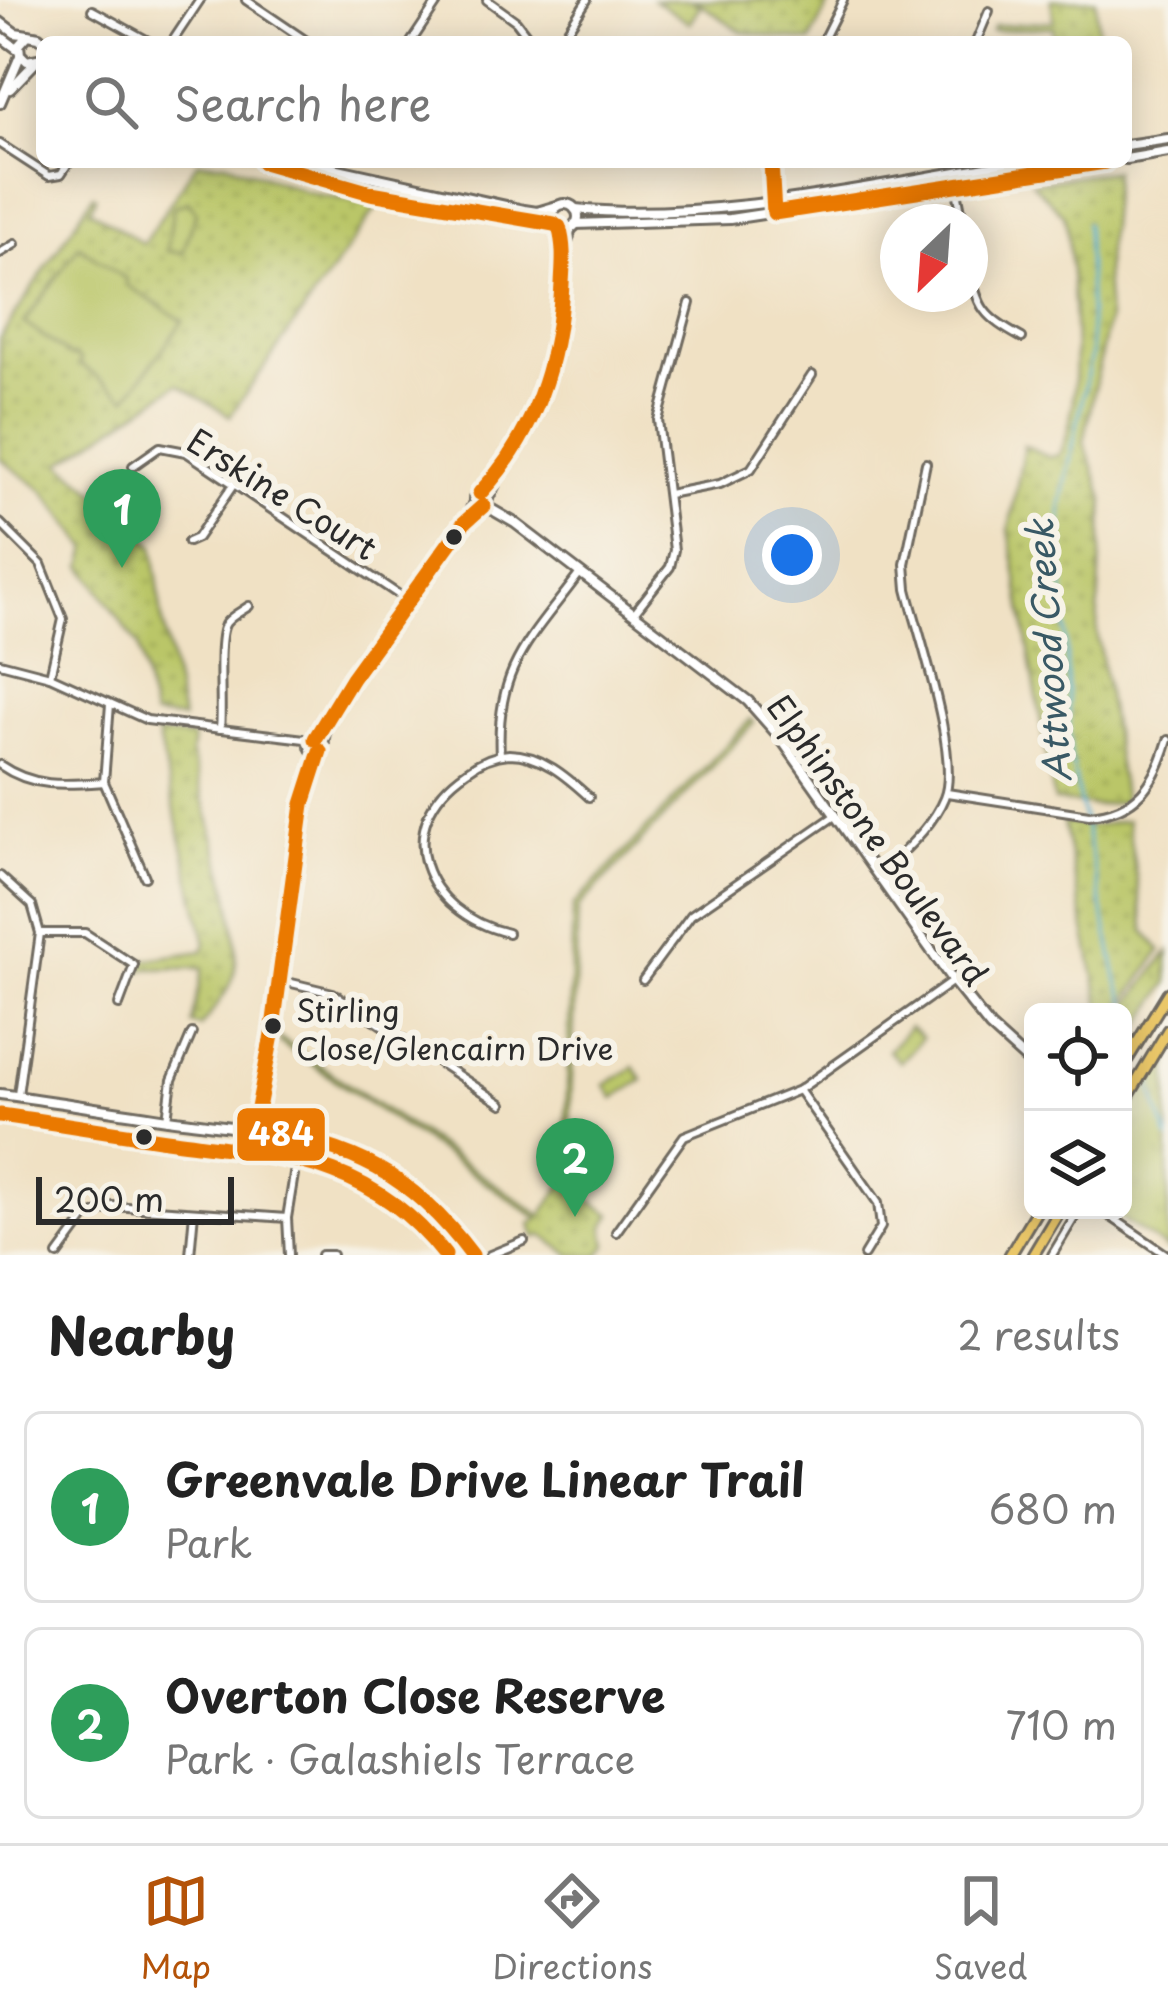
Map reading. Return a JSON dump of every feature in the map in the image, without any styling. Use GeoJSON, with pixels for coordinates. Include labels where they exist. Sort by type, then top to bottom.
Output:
{"type":"FeatureCollection","features":[{"type":"Feature","properties":{"kind":"main road"},"geometry":{"type":"LineString","coordinates":[[1132,1051],[1168,993]]}},
{"type":"Feature","properties":{"kind":"main road"},"geometry":{"type":"LineString","coordinates":[[1132,1090],[1168,1030]]}},
{"type":"Feature","properties":{"kind":"main road"},"geometry":{"type":"LineString","coordinates":[[1010,1255],[1032,1219]]}},
{"type":"Feature","properties":{"kind":"main road"},"geometry":{"type":"LineString","coordinates":[[1033,1255],[1055,1219]]}},
{"type":"Feature","properties":{"kind":"street"},"geometry":{"type":"LineString","coordinates":[[176,36],[200,0]]}},
{"type":"Feature","properties":{"kind":"street"},"geometry":{"type":"LineString","coordinates":[[246,0],[299,36]]}},
{"type":"Feature","properties":{"kind":"street"},"geometry":{"type":"LineString","coordinates":[[415,36],[439,0]]}},
{"type":"Feature","properties":{"kind":"street"},"geometry":{"type":"LineString","coordinates":[[487,0],[516,21],[527,36]]}},
{"type":"Feature","properties":{"kind":"street"},"geometry":{"type":"LineString","coordinates":[[564,36],[587,0]]}},
{"type":"Feature","properties":{"kind":"street"},"geometry":{"type":"LineString","coordinates":[[825,36],[843,0]]}},
{"type":"Feature","properties":{"kind":"street"},"geometry":{"type":"LineString","coordinates":[[92,10],[139,36]]}},
{"type":"Feature","properties":{"kind":"street"},"geometry":{"type":"LineString","coordinates":[[979,36],[989,11]]}},
{"type":"Feature","properties":{"kind":"street"},"geometry":{"type":"LineString","coordinates":[[0,22],[15,32],[36,36]]}},
{"type":"Feature","properties":{"kind":"street"},"geometry":{"type":"LineString","coordinates":[[291,36],[293,32]]}},
{"type":"Feature","properties":{"kind":"street"},"geometry":{"type":"LineString","coordinates":[[3,98],[21,41],[28,35]]}},
{"type":"Feature","properties":{"kind":"street"},"geometry":{"type":"LineString","coordinates":[[0,36],[27,61],[36,61]]}},
{"type":"Feature","properties":{"kind":"street"},"geometry":{"type":"LineString","coordinates":[[3,98],[36,65]]}},
{"type":"Feature","properties":{"kind":"street"},"geometry":{"type":"LineString","coordinates":[[1132,144],[1168,139]]}},
{"type":"Feature","properties":{"kind":"street"},"geometry":{"type":"LineString","coordinates":[[0,144],[36,168]]}},
{"type":"Feature","properties":{"kind":"street"},"geometry":{"type":"LineString","coordinates":[[1132,158],[1168,152]]}},
{"type":"Feature","properties":{"kind":"street"},"geometry":{"type":"LineString","coordinates":[[37,168],[49,176],[65,168]]}},
{"type":"Feature","properties":{"kind":"street"},"geometry":{"type":"LineString","coordinates":[[281,168],[428,205],[573,226],[590,221],[679,222],[774,213],[1067,168]]}},
{"type":"Feature","properties":{"kind":"street"},"geometry":{"type":"LineString","coordinates":[[324,182],[327,168]]}},
{"type":"Feature","properties":{"kind":"street"},"geometry":{"type":"LineString","coordinates":[[341,168],[537,212],[567,204],[575,209],[657,211],[773,200],[949,168]]}},
{"type":"Feature","properties":{"kind":"street"},"geometry":{"type":"LineString","coordinates":[[771,168],[774,213]]}},
{"type":"Feature","properties":{"kind":"street"},"geometry":{"type":"LineString","coordinates":[[954,168],[960,204]]}},
{"type":"Feature","properties":{"kind":"street"},"geometry":{"type":"LineString","coordinates":[[557,206],[552,216],[565,249]]}},
{"type":"Feature","properties":{"kind":"street"},"geometry":{"type":"LineString","coordinates":[[258,1130],[303,804],[316,745],[352,678],[483,500],[532,413],[559,324],[565,249],[575,209]]}},
{"type":"Feature","properties":{"kind":"street"},"geometry":{"type":"LineString","coordinates":[[0,253],[14,244]]}},
{"type":"Feature","properties":{"kind":"street"},"geometry":{"type":"LineString","coordinates":[[634,613],[670,567],[675,533],[658,420],[690,304]]}},
{"type":"Feature","properties":{"kind":"street"},"geometry":{"type":"LineString","coordinates":[[984,312],[1022,338]]}},
{"type":"Feature","properties":{"kind":"street"},"geometry":{"type":"LineString","coordinates":[[668,494],[720,484],[751,469],[812,375]]}},
{"type":"Feature","properties":{"kind":"street","name":"Erskine Court"},"geometry":{"type":"LineString","coordinates":[[133,466],[148,453],[173,446],[408,601]]}},
{"type":"Feature","properties":{"kind":"street"},"geometry":{"type":"LineString","coordinates":[[879,876],[937,812],[947,793],[946,742],[907,590],[905,564],[926,463]]}},
{"type":"Feature","properties":{"kind":"street"},"geometry":{"type":"LineString","coordinates":[[188,542],[197,538],[234,484]]}},
{"type":"Feature","properties":{"kind":"street","name":"Elphinstone Boulevard"},"geometry":{"type":"LineString","coordinates":[[483,500],[748,700],[779,736],[952,981],[990,1027],[1024,1058]]}},
{"type":"Feature","properties":{"kind":"street"},"geometry":{"type":"LineString","coordinates":[[0,523],[41,564],[63,619],[50,676]]}},
{"type":"Feature","properties":{"kind":"street"},"geometry":{"type":"LineString","coordinates":[[500,756],[498,716],[511,668],[580,573]]}},
{"type":"Feature","properties":{"kind":"street"},"geometry":{"type":"LineString","coordinates":[[220,729],[222,633],[227,622],[249,606]]}},
{"type":"Feature","properties":{"kind":"street"},"geometry":{"type":"LineString","coordinates":[[0,663],[50,676],[147,720],[316,745]]}},
{"type":"Feature","properties":{"kind":"street"},"geometry":{"type":"LineString","coordinates":[[110,704],[104,782],[145,877]]}},
{"type":"Feature","properties":{"kind":"street"},"geometry":{"type":"LineString","coordinates":[[947,793],[1108,814],[1139,799],[1161,766],[1168,740]]}},
{"type":"Feature","properties":{"kind":"street"},"geometry":{"type":"LineString","coordinates":[[508,933],[467,920],[440,897],[425,867],[423,837],[436,802],[455,778],[481,761],[511,754],[565,774],[589,797]]}},
{"type":"Feature","properties":{"kind":"street"},"geometry":{"type":"LineString","coordinates":[[0,764],[30,781],[51,786],[104,782]]}},
{"type":"Feature","properties":{"kind":"street"},"geometry":{"type":"LineString","coordinates":[[643,980],[691,915],[836,815]]}},
{"type":"Feature","properties":{"kind":"street"},"geometry":{"type":"LineString","coordinates":[[0,876],[32,905],[40,933],[17,1096]]}},
{"type":"Feature","properties":{"kind":"street"},"geometry":{"type":"LineString","coordinates":[[40,933],[85,933],[134,965],[119,1005]]}},
{"type":"Feature","properties":{"kind":"street"},"geometry":{"type":"LineString","coordinates":[[279,980],[333,993],[502,1104]]}},
{"type":"Feature","properties":{"kind":"street"},"geometry":{"type":"LineString","coordinates":[[616,1232],[684,1136],[799,1090],[952,981]]}},
{"type":"Feature","properties":{"kind":"street"},"geometry":{"type":"LineString","coordinates":[[167,1119],[172,1080],[193,1034]]}},
{"type":"Feature","properties":{"kind":"street"},"geometry":{"type":"LineString","coordinates":[[799,1090],[878,1203],[881,1227],[864,1255]]}},
{"type":"Feature","properties":{"kind":"street"},"geometry":{"type":"LineString","coordinates":[[0,1094],[258,1130],[356,1152],[404,1180],[444,1216],[472,1255]]}},
{"type":"Feature","properties":{"kind":"street"},"geometry":{"type":"LineString","coordinates":[[289,1255],[287,1218],[300,1137]]}},
{"type":"Feature","properties":{"kind":"street"},"geometry":{"type":"LineString","coordinates":[[58,1255],[74,1230],[98,1210],[113,1206],[287,1218]]}},
{"type":"Feature","properties":{"kind":"street"},"geometry":{"type":"LineString","coordinates":[[190,1255],[194,1212]]}},
{"type":"Feature","properties":{"kind":"street"},"geometry":{"type":"LineString","coordinates":[[1052,1255],[1074,1219]]}},
{"type":"Feature","properties":{"kind":"street"},"geometry":{"type":"LineString","coordinates":[[1114,1219],[1167,1255]]}},
{"type":"Feature","properties":{"kind":"street"},"geometry":{"type":"LineString","coordinates":[[490,1255],[524,1241]]}},
{"type":"Feature","properties":{"kind":"street"},"geometry":{"type":"LineString","coordinates":[[321,1255],[332,1255]]}},
{"type":"Feature","properties":{"kind":"green space"},"geometry":{"type":"Polygon","coordinates":[[[654,0],[691,0],[700,6],[689,23],[654,0]]]}},
{"type":"Feature","properties":{"kind":"green space"},"geometry":{"type":"Polygon","coordinates":[[[695,0],[831,0],[813,36],[742,32],[695,0]]]}},
{"type":"Feature","properties":{"kind":"green space"},"geometry":{"type":"Polygon","coordinates":[[[1051,0],[1096,0],[1099,36],[1053,36],[1053,27],[992,31],[994,26],[1054,21],[1051,0]]]}},
{"type":"Feature","properties":{"kind":"green space"},"geometry":{"type":"Polygon","coordinates":[[[193,168],[242,168],[304,191],[377,207],[230,416],[178,384],[61,463],[129,519],[134,514],[142,535],[154,546],[161,613],[182,719],[153,716],[138,646],[83,566],[88,548],[44,491],[0,459],[0,338],[93,195],[90,209],[143,244],[193,168]]]}},
{"type":"Feature","properties":{"kind":"green space"},"geometry":{"type":"Polygon","coordinates":[[[1114,170],[1105,273],[1108,319],[1084,442],[1104,499],[1097,631],[1124,802],[1095,806],[1054,801],[1009,530],[1024,445],[1049,457],[1059,455],[1067,435],[1074,378],[1067,228],[1064,215],[1032,183],[1114,170]]]}},
{"type":"Feature","properties":{"kind":"green space"},"geometry":{"type":"Polygon","coordinates":[[[188,201],[196,212],[183,253],[167,251],[173,207],[188,201]]]}},
{"type":"Feature","properties":{"kind":"green space"},"geometry":{"type":"Polygon","coordinates":[[[79,246],[127,280],[125,284],[183,321],[127,398],[79,364],[81,360],[24,323],[79,246]]]}},
{"type":"Feature","properties":{"kind":"green space"},"geometry":{"type":"Polygon","coordinates":[[[751,719],[754,723],[578,908],[568,1186],[564,1183],[573,906],[751,719]]]}},
{"type":"Feature","properties":{"kind":"green space"},"geometry":{"type":"Polygon","coordinates":[[[157,734],[193,738],[191,754],[234,922],[233,977],[200,1027],[192,1024],[203,968],[142,969],[141,960],[203,951],[206,944],[157,734]]]}},
{"type":"Feature","properties":{"kind":"green space"},"geometry":{"type":"Polygon","coordinates":[[[1127,820],[1145,931],[1161,950],[1124,1003],[1100,1003],[1063,822],[1089,827],[1127,820]]]}},
{"type":"Feature","properties":{"kind":"green space"},"geometry":{"type":"Polygon","coordinates":[[[1168,952],[1168,983],[1132,1041],[1130,1003],[1168,952]]]}},
{"type":"Feature","properties":{"kind":"green space"},"geometry":{"type":"Polygon","coordinates":[[[909,1027],[922,1038],[900,1062],[888,1051],[909,1027]]]}},
{"type":"Feature","properties":{"kind":"green space"},"geometry":{"type":"Polygon","coordinates":[[[280,1038],[542,1216],[539,1219],[279,1042],[280,1038]]]}},
{"type":"Feature","properties":{"kind":"green space"},"geometry":{"type":"Polygon","coordinates":[[[1168,1050],[1168,1250],[1122,1219],[1132,1219],[1132,1111],[1168,1050]]]}},
{"type":"Feature","properties":{"kind":"green space"},"geometry":{"type":"Polygon","coordinates":[[[634,1067],[643,1080],[614,1098],[605,1085],[634,1067]]]}},
{"type":"Feature","properties":{"kind":"green space"},"geometry":{"type":"Polygon","coordinates":[[[564,1183],[612,1215],[604,1227],[607,1245],[600,1255],[571,1255],[542,1235],[536,1238],[531,1224],[564,1183]]]}},
{"type":"Feature","properties":{"kind":"waterway","name":"Attwood Creek"},"geometry":{"type":"LineString","coordinates":[[1086,223],[1091,355],[1061,506],[1070,755],[1126,1002]]}},
{"type":"Feature","properties":{"kind":"waterway","name":"Attwood Creek"},"geometry":{"type":"LineString","coordinates":[[1132,1017],[1135,1025]]}},
{"type":"Feature","properties":{"kind":"waterway","name":"Attwood Creek"},"geometry":{"type":"LineString","coordinates":[[1151,1067],[1168,1139]]}},
{"type":"Feature","properties":{"kind":"transit line","name":"484"},"geometry":{"type":"LineString","coordinates":[[284,168],[371,193],[554,224]]}},
{"type":"Feature","properties":{"kind":"transit line","name":"484"},"geometry":{"type":"LineString","coordinates":[[771,168],[774,213],[1066,168]]}},
{"type":"Feature","properties":{"kind":"transit line","name":"484"},"geometry":{"type":"LineString","coordinates":[[480,493],[529,422],[549,369],[560,313],[563,248],[559,227]]}},
{"type":"Feature","properties":{"kind":"transit line","name":"484"},"geometry":{"type":"LineString","coordinates":[[315,739],[352,678],[464,523],[483,506]]}},
{"type":"Feature","properties":{"kind":"transit line","name":"484"},"geometry":{"type":"LineString","coordinates":[[320,751],[303,804],[272,1035],[254,1129],[322,1145],[377,1168],[426,1203],[472,1255]]}},
{"type":"Feature","properties":{"kind":"transit line"},"geometry":{"type":"LineString","coordinates":[[0,1115],[253,1152],[323,1168],[387,1199],[445,1255]]}},
{"type":"Feature","properties":{"kind":"place","name":"Greenvale Drive Linear Trail"},"geometry":{"type":"Point","coordinates":[122,568]}},
{"type":"Feature","properties":{"kind":"place","name":"Stirling Close/Glencairn Drive"},"geometry":{"type":"Point","coordinates":[273,1026]}},
{"type":"Feature","properties":{"kind":"place","name":"Overton Close Reserve"},"geometry":{"type":"Point","coordinates":[575,1217]}}]}
